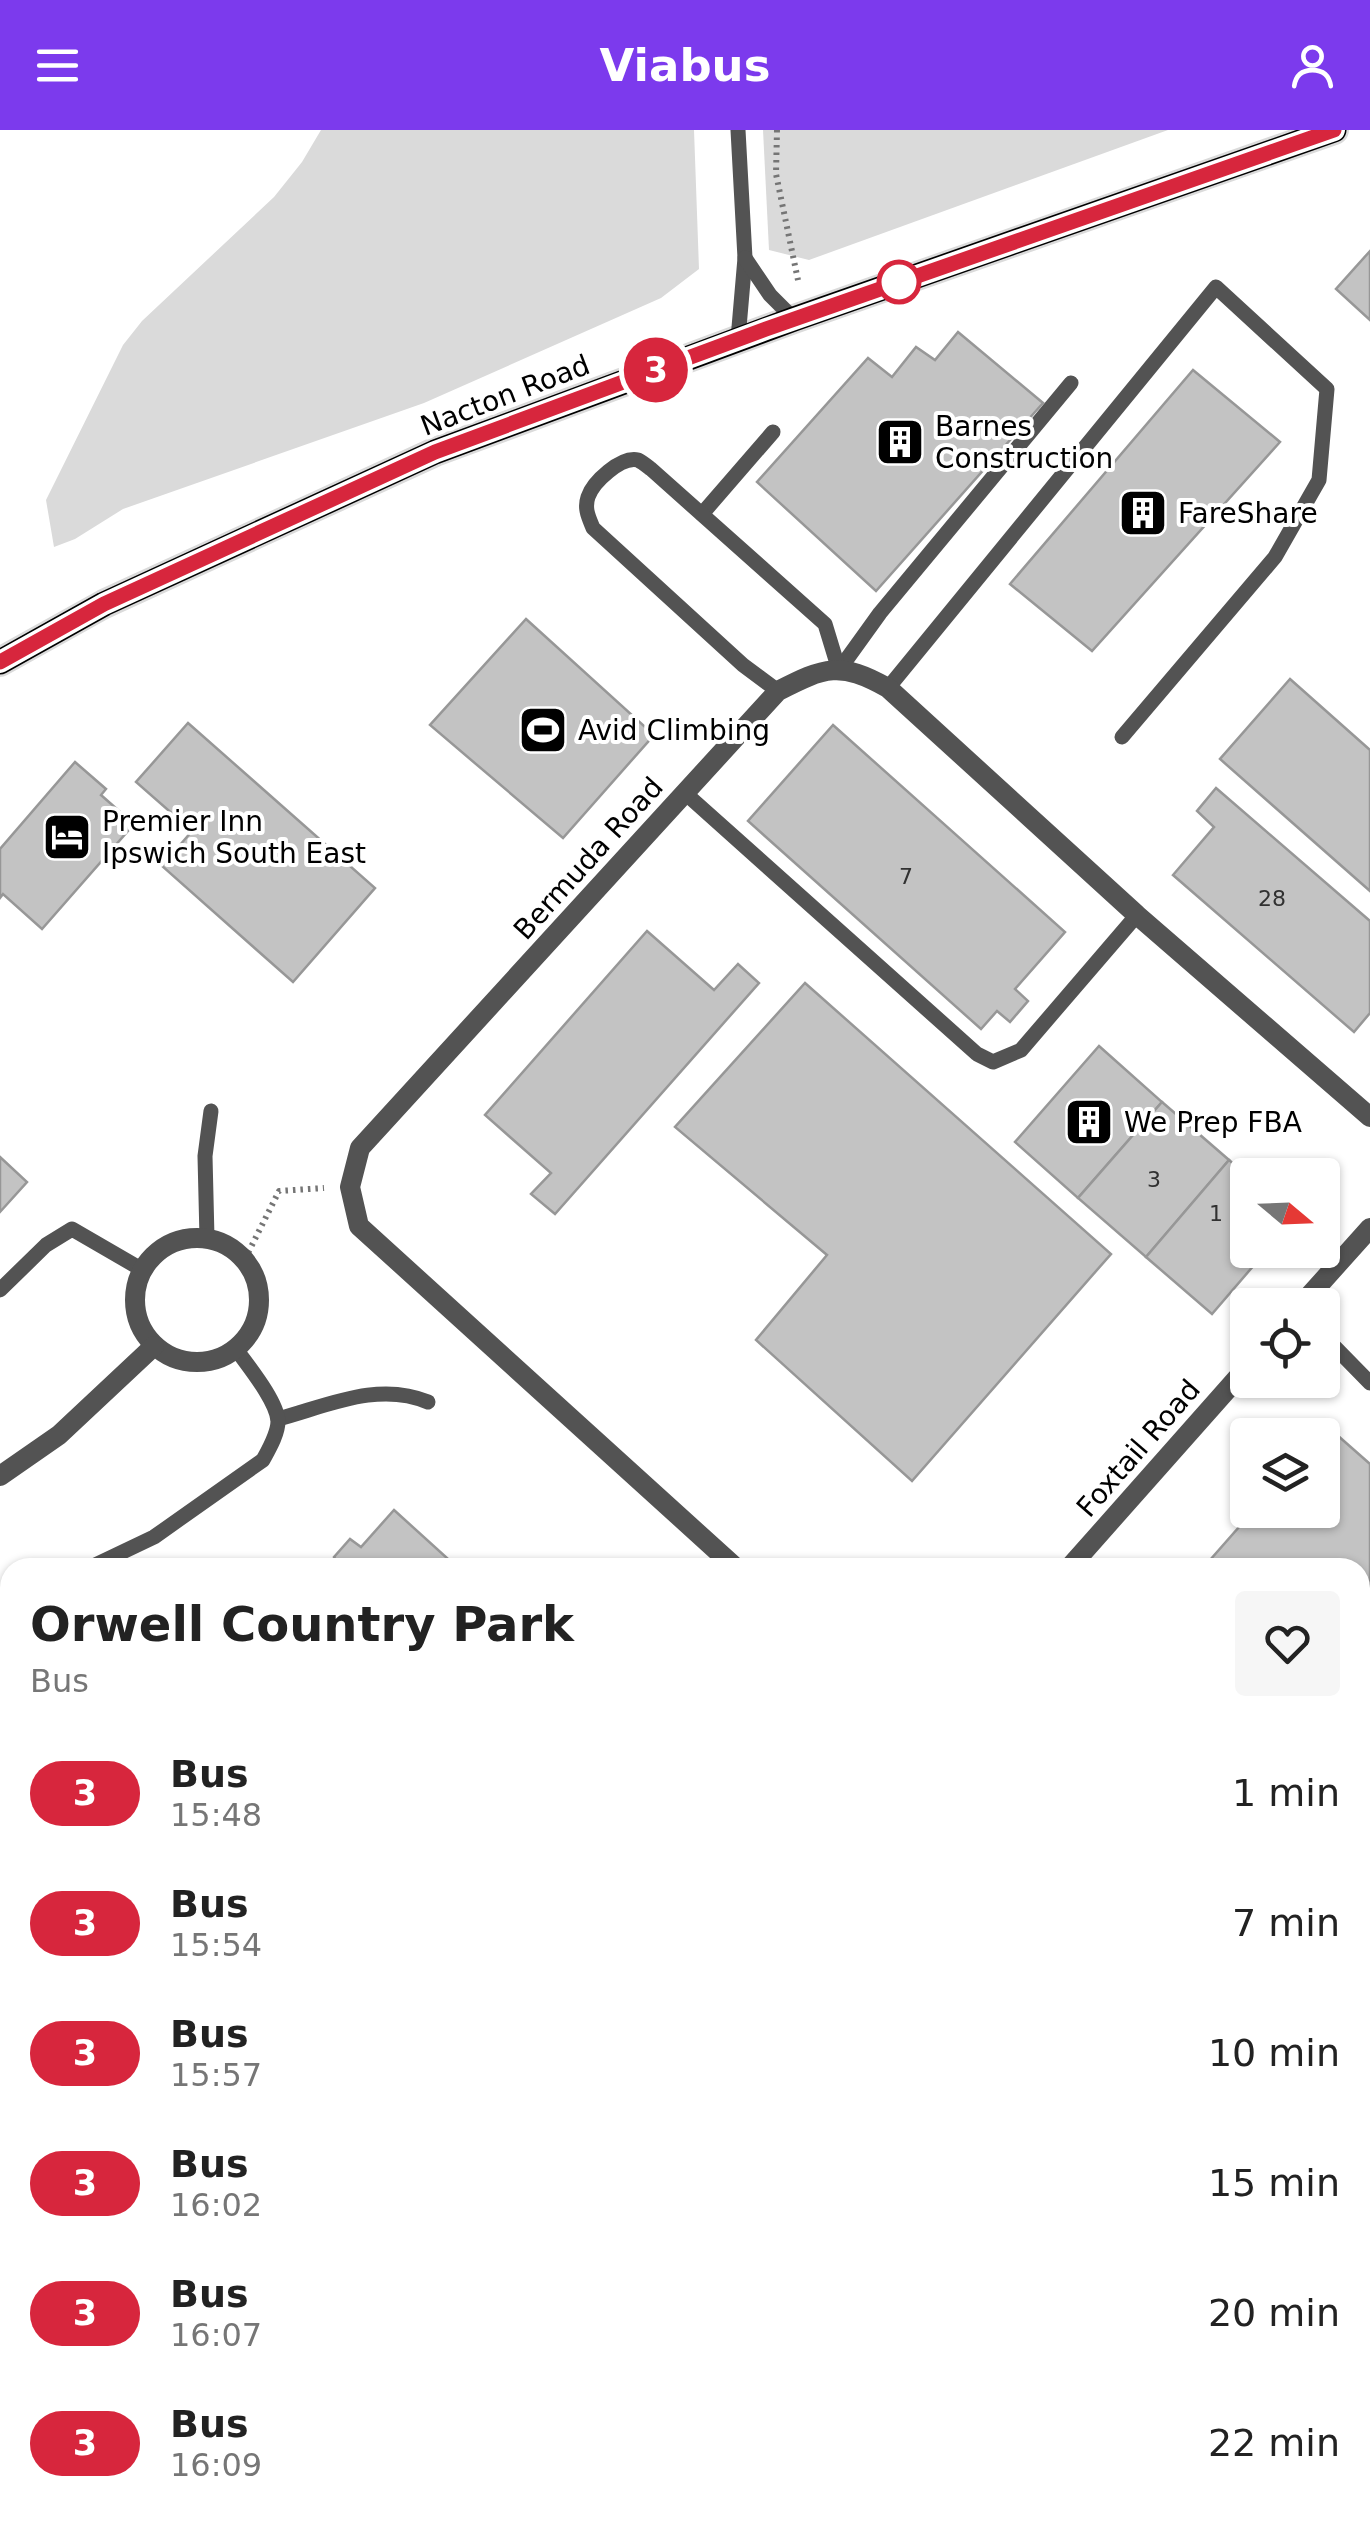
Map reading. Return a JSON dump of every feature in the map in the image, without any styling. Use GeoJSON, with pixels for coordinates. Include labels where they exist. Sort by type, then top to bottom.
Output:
{"type":"FeatureCollection","features":[{"type":"Feature","properties":{"kind":"main road","name":"Nacton Road"},"geometry":{"type":"LineString","coordinates":[[0,662],[104,604],[435,452],[738,339],[1334,130]]}},
{"type":"Feature","properties":{"kind":"street"},"geometry":{"type":"LineString","coordinates":[[840,670],[858,672],[888,688],[1137,914],[1370,1117]]}},
{"type":"Feature","properties":{"kind":"street","name":"Bermuda Road"},"geometry":{"type":"LineString","coordinates":[[350,1187],[360,1148],[778,691],[814,673],[840,670]]}},
{"type":"Feature","properties":{"kind":"street"},"geometry":{"type":"LineString","coordinates":[[350,1187],[359,1226],[725,1558]]}},
{"type":"Feature","properties":{"kind":"street"},"geometry":{"type":"LineString","coordinates":[[1316,1288],[1370,1228]]}},
{"type":"Feature","properties":{"kind":"street"},"geometry":{"type":"LineString","coordinates":[[208,1238],[245,1259],[260,1296],[258,1316],[236,1349],[204,1362],[186,1362],[168,1356],[141,1330],[135,1310],[135,1289],[142,1269],[154,1254],[170,1243],[208,1238]]}},
{"type":"Feature","properties":{"kind":"street"},"geometry":{"type":"LineString","coordinates":[[0,1476],[59,1435],[154,1346]]}},
{"type":"Feature","properties":{"kind":"street","name":"Foxtail Road"},"geometry":{"type":"LineString","coordinates":[[1078,1558],[1230,1386]]}},
{"type":"Feature","properties":{"kind":"lane"},"geometry":{"type":"LineString","coordinates":[[738,130],[745,258],[738,339]]}},
{"type":"Feature","properties":{"kind":"lane"},"geometry":{"type":"LineString","coordinates":[[745,258],[770,294],[794,319]]}},
{"type":"Feature","properties":{"kind":"lane"},"geometry":{"type":"LineString","coordinates":[[888,688],[1216,288],[1327,389],[1319,480],[1276,557],[1122,737]]}},
{"type":"Feature","properties":{"kind":"lane"},"geometry":{"type":"LineString","coordinates":[[840,670],[880,613],[1072,383]]}},
{"type":"Feature","properties":{"kind":"lane"},"geometry":{"type":"LineString","coordinates":[[702,514],[773,432]]}},
{"type":"Feature","properties":{"kind":"lane"},"geometry":{"type":"LineString","coordinates":[[778,691],[743,665],[593,528],[586,511],[588,498],[596,484],[625,461],[634,459],[651,469],[824,624],[840,670]]}},
{"type":"Feature","properties":{"kind":"lane"},"geometry":{"type":"LineString","coordinates":[[685,793],[977,1054],[993,1062],[1021,1050],[1137,914]]}},
{"type":"Feature","properties":{"kind":"lane"},"geometry":{"type":"LineString","coordinates":[[208,1238],[205,1156],[211,1111]]}},
{"type":"Feature","properties":{"kind":"lane"},"geometry":{"type":"LineString","coordinates":[[0,1290],[46,1245],[72,1230],[142,1269]]}},
{"type":"Feature","properties":{"kind":"lane"},"geometry":{"type":"LineString","coordinates":[[110,1558],[154,1537],[263,1460],[273,1442],[278,1420],[265,1392],[236,1349]]}},
{"type":"Feature","properties":{"kind":"lane"},"geometry":{"type":"LineString","coordinates":[[1340,1352],[1370,1383]]}},
{"type":"Feature","properties":{"kind":"lane"},"geometry":{"type":"LineString","coordinates":[[278,1420],[374,1392],[408,1393],[428,1402]]}},
{"type":"Feature","properties":{"kind":"path"},"geometry":{"type":"LineString","coordinates":[[777,130],[776,174],[799,285]]}},
{"type":"Feature","properties":{"kind":"path"},"geometry":{"type":"LineString","coordinates":[[245,1259],[279,1190],[350,1187]]}},
{"type":"Feature","properties":{"kind":"shaded area"},"geometry":{"type":"Polygon","coordinates":[[[321,130],[694,130],[699,269],[661,298],[424,403],[123,509],[75,539],[54,547],[46,500],[123,345],[142,321],[274,197],[321,130]]]}},
{"type":"Feature","properties":{"kind":"shaded area"},"geometry":{"type":"Polygon","coordinates":[[[763,130],[1168,130],[809,260],[769,250],[763,130]]]}},
{"type":"Feature","properties":{"kind":"building"},"geometry":{"type":"Polygon","coordinates":[[[1370,251],[1370,320],[1336,289],[1370,251]]]}},
{"type":"Feature","properties":{"kind":"building","name":"Barnes Construction"},"geometry":{"type":"Polygon","coordinates":[[[958,332],[1043,403],[876,591],[757,482],[868,358],[892,377],[916,347],[935,360],[958,332]]]}},
{"type":"Feature","properties":{"kind":"building","name":"FareShare"},"geometry":{"type":"Polygon","coordinates":[[[1193,370],[1280,442],[1092,651],[1010,584],[1193,370]]]}},
{"type":"Feature","properties":{"kind":"building","name":"Avid Climbing"},"geometry":{"type":"Polygon","coordinates":[[[526,619],[654,735],[563,838],[430,725],[526,619]]]}},
{"type":"Feature","properties":{"kind":"building"},"geometry":{"type":"Polygon","coordinates":[[[1290,679],[1370,750],[1370,891],[1220,759],[1290,679]]]}},
{"type":"Feature","properties":{"kind":"building"},"geometry":{"type":"Polygon","coordinates":[[[188,723],[375,888],[293,982],[162,866],[192,831],[136,782],[188,723]]]}},
{"type":"Feature","properties":{"kind":"building"},"geometry":{"type":"Polygon","coordinates":[[[833,725],[1065,932],[1015,989],[1028,1001],[1010,1022],[997,1011],[981,1029],[748,821],[833,725]]]}},
{"type":"Feature","properties":{"kind":"building","name":"Premier Inn Ipswich South East"},"geometry":{"type":"Polygon","coordinates":[[[75,762],[106,789],[101,795],[134,824],[42,929],[3,894],[0,898],[0,849],[75,762]]]}},
{"type":"Feature","properties":{"kind":"building"},"geometry":{"type":"Polygon","coordinates":[[[1216,788],[1370,921],[1370,1013],[1354,1032],[1173,875],[1214,827],[1197,811],[1216,788]]]}},
{"type":"Feature","properties":{"kind":"building"},"geometry":{"type":"Polygon","coordinates":[[[647,931],[714,990],[738,964],[759,983],[555,1214],[531,1194],[551,1173],[485,1115],[647,931]]]}},
{"type":"Feature","properties":{"kind":"building"},"geometry":{"type":"Polygon","coordinates":[[[805,983],[1111,1254],[912,1481],[756,1340],[827,1255],[675,1127],[805,983]]]}},
{"type":"Feature","properties":{"kind":"building","name":"We Prep FBA"},"geometry":{"type":"Polygon","coordinates":[[[1099,1046],[1162,1102],[1078,1198],[1015,1142],[1099,1046]]]}},
{"type":"Feature","properties":{"kind":"building"},"geometry":{"type":"Polygon","coordinates":[[[1162,1102],[1229,1160],[1146,1257],[1078,1198],[1162,1102]]]}},
{"type":"Feature","properties":{"kind":"building"},"geometry":{"type":"Polygon","coordinates":[[[0,1157],[27,1182],[0,1212],[0,1157]]]}},
{"type":"Feature","properties":{"kind":"building"},"geometry":{"type":"Polygon","coordinates":[[[1230,1161],[1230,1268],[1252,1268],[1230,1288],[1212,1314],[1146,1257],[1230,1161]]]}},
{"type":"Feature","properties":{"kind":"building"},"geometry":{"type":"Polygon","coordinates":[[[1340,1438],[1370,1464],[1370,1558],[1212,1558],[1238,1528],[1340,1528],[1340,1438]]]}},
{"type":"Feature","properties":{"kind":"building"},"geometry":{"type":"Polygon","coordinates":[[[394,1510],[447,1558],[334,1557],[350,1539],[361,1547],[394,1510]]]}},
{"type":"Feature","properties":{"kind":"bus line","name":"3"},"geometry":{"type":"LineString","coordinates":[[0,662],[104,604],[435,452],[766,329],[1334,130]]}},
{"type":"Feature","properties":{"kind":"place","name":"Barnes Construction"},"geometry":{"type":"Point","coordinates":[900,442]}},
{"type":"Feature","properties":{"kind":"place","name":"FareShare"},"geometry":{"type":"Point","coordinates":[1143,513]}},
{"type":"Feature","properties":{"kind":"place","name":"Avid Climbing"},"geometry":{"type":"Point","coordinates":[543,730]}},
{"type":"Feature","properties":{"kind":"place","name":"Premier Inn Ipswich South East"},"geometry":{"type":"Point","coordinates":[67,837]}},
{"type":"Feature","properties":{"kind":"place","name":"We Prep FBA"},"geometry":{"type":"Point","coordinates":[1089,1122]}}]}
